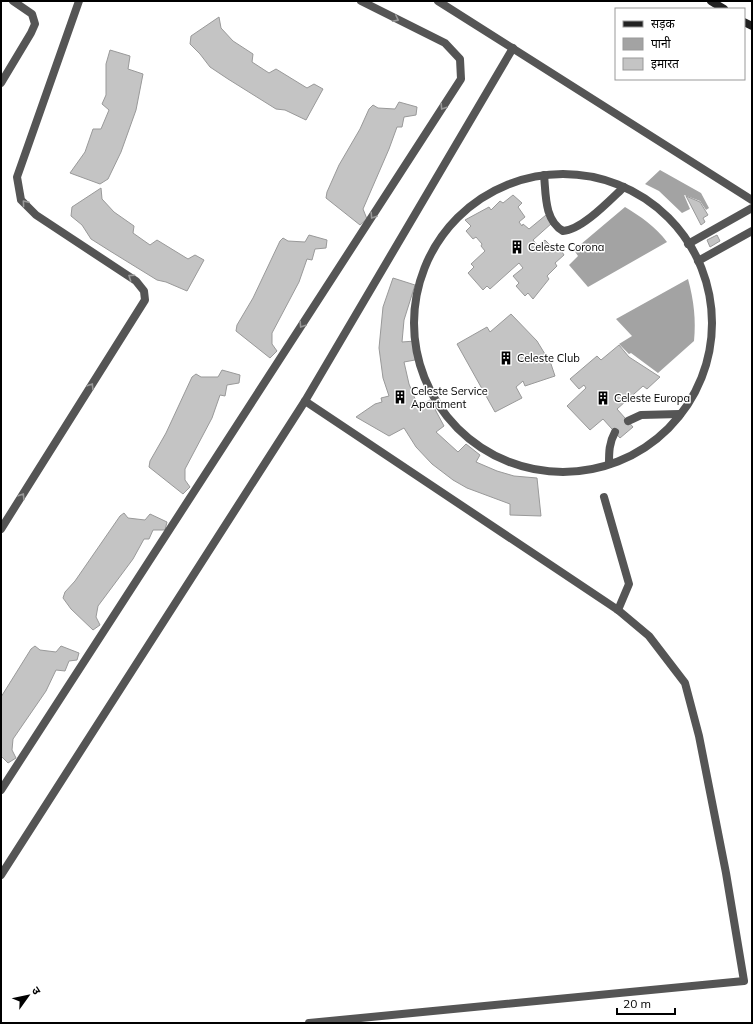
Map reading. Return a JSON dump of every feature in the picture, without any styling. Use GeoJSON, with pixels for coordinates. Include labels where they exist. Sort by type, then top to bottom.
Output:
{"type":"FeatureCollection","features":[{"type":"Feature","properties":{"kind":"main road"},"geometry":{"type":"LineString","coordinates":[[711,1],[722,8]]}},
{"type":"Feature","properties":{"kind":"street"},"geometry":{"type":"LineString","coordinates":[[1,83],[32,33],[35,24],[32,14],[13,1]]}},
{"type":"Feature","properties":{"kind":"street"},"geometry":{"type":"LineString","coordinates":[[1,529],[145,300],[144,291],[136,281],[36,215],[21,200],[17,177],[79,1]]}},
{"type":"Feature","properties":{"kind":"street"},"geometry":{"type":"LineString","coordinates":[[1,790],[461,79],[460,59],[445,43],[361,1]]}},
{"type":"Feature","properties":{"kind":"street"},"geometry":{"type":"LineString","coordinates":[[438,1],[752,200]]}},
{"type":"Feature","properties":{"kind":"street"},"geometry":{"type":"LineString","coordinates":[[1,875],[305,400],[513,48]]}},
{"type":"Feature","properties":{"kind":"street"},"geometry":{"type":"LineString","coordinates":[[569,171],[611,181],[648,199],[681,232],[698,260],[708,282],[712,306],[713,332],[710,353],[700,377],[680,414],[672,427],[659,442],[644,451],[609,464],[566,474],[538,472],[507,464],[469,442],[444,414],[429,375],[410,316],[416,285],[424,261],[440,238],[472,202],[493,191],[528,177],[544,175],[569,171]]}},
{"type":"Feature","properties":{"kind":"street"},"geometry":{"type":"LineString","coordinates":[[544,175],[548,212],[559,228],[563,231],[575,228],[624,187]]}},
{"type":"Feature","properties":{"kind":"street"},"geometry":{"type":"LineString","coordinates":[[688,244],[752,208]]}},
{"type":"Feature","properties":{"kind":"street"},"geometry":{"type":"LineString","coordinates":[[698,260],[752,231]]}},
{"type":"Feature","properties":{"kind":"street"},"geometry":{"type":"LineString","coordinates":[[305,400],[618,610],[649,636],[685,683],[699,736],[748,980],[309,1023]]}},
{"type":"Feature","properties":{"kind":"street"},"geometry":{"type":"LineString","coordinates":[[628,421],[641,415],[680,414]]}},
{"type":"Feature","properties":{"kind":"street"},"geometry":{"type":"LineString","coordinates":[[609,464],[609,449],[612,438],[616,432]]}},
{"type":"Feature","properties":{"kind":"street"},"geometry":{"type":"LineString","coordinates":[[604,497],[629,584],[618,610]]}},
{"type":"Feature","properties":{"kind":"water"},"geometry":{"type":"Polygon","coordinates":[[[660,170],[701,193],[709,208],[706,210],[700,201],[684,195],[690,209],[682,213],[659,191],[645,184],[660,170]]]}},
{"type":"Feature","properties":{"kind":"water"},"geometry":{"type":"Polygon","coordinates":[[[625,207],[648,222],[667,242],[588,287],[569,265],[578,256],[574,250],[625,207]]]}},
{"type":"Feature","properties":{"kind":"water"},"geometry":{"type":"Polygon","coordinates":[[[688,279],[694,310],[694,341],[658,373],[631,353],[629,354],[619,344],[632,336],[616,319],[688,279]]]}},
{"type":"Feature","properties":{"kind":"building"},"geometry":{"type":"Polygon","coordinates":[[[219,17],[221,28],[233,41],[253,54],[252,62],[269,73],[276,69],[307,88],[314,84],[323,89],[306,120],[285,110],[276,109],[228,79],[210,67],[190,44],[191,36],[219,17]]]}},
{"type":"Feature","properties":{"kind":"building"},"geometry":{"type":"Polygon","coordinates":[[[110,50],[130,56],[128,69],[143,74],[136,110],[121,152],[108,179],[100,184],[70,173],[85,152],[93,129],[101,129],[109,110],[102,104],[106,95],[106,64],[110,50]]]}},
{"type":"Feature","properties":{"kind":"building"},"geometry":{"type":"Polygon","coordinates":[[[399,102],[417,107],[416,115],[404,117],[402,127],[397,127],[363,209],[367,219],[360,225],[326,198],[327,192],[339,165],[360,129],[369,109],[373,105],[378,108],[395,109],[399,102]]]}},
{"type":"Feature","properties":{"kind":"building"},"geometry":{"type":"Polygon","coordinates":[[[101,188],[102,199],[114,212],[134,226],[133,233],[150,245],[157,240],[188,259],[195,255],[204,260],[187,291],[166,282],[157,280],[91,239],[82,225],[71,216],[72,207],[101,188]]]}},
{"type":"Feature","properties":{"kind":"building","name":"Celeste Corona"},"geometry":{"type":"Polygon","coordinates":[[[513,195],[522,203],[518,207],[525,217],[519,222],[522,226],[523,224],[529,229],[546,215],[552,223],[533,240],[538,246],[545,240],[553,248],[557,244],[564,255],[555,263],[557,266],[547,276],[549,279],[533,299],[528,293],[525,296],[516,286],[519,283],[513,276],[523,268],[519,263],[490,289],[487,286],[483,290],[468,273],[474,267],[471,264],[485,251],[481,246],[482,244],[476,237],[473,239],[466,231],[471,226],[465,220],[489,207],[491,210],[500,201],[503,203],[513,195]]]}},
{"type":"Feature","properties":{"kind":"building"},"geometry":{"type":"Polygon","coordinates":[[[686,196],[700,202],[708,215],[703,218],[705,222],[701,225],[686,196]]]}},
{"type":"Feature","properties":{"kind":"building"},"geometry":{"type":"Polygon","coordinates":[[[309,235],[327,240],[326,248],[315,249],[312,260],[307,259],[299,282],[272,333],[272,344],[277,351],[270,358],[236,331],[237,325],[253,298],[280,241],[283,238],[288,241],[305,242],[309,235]]]}},
{"type":"Feature","properties":{"kind":"building"},"geometry":{"type":"Polygon","coordinates":[[[717,235],[720,241],[710,247],[707,240],[717,235]]]}},
{"type":"Feature","properties":{"kind":"building","name":"Celeste Service Apartment"},"geometry":{"type":"Polygon","coordinates":[[[393,278],[415,285],[404,320],[402,342],[415,341],[415,360],[404,362],[409,384],[418,406],[430,400],[444,426],[436,432],[458,452],[466,444],[480,455],[476,462],[514,476],[537,478],[541,516],[510,515],[510,504],[467,488],[453,480],[432,464],[416,447],[404,428],[389,436],[356,417],[375,404],[382,402],[381,398],[389,396],[383,378],[379,348],[383,307],[393,278]]]}},
{"type":"Feature","properties":{"kind":"building","name":"Celeste Club"},"geometry":{"type":"Polygon","coordinates":[[[511,314],[537,341],[551,364],[555,376],[525,386],[523,381],[516,387],[522,398],[495,412],[457,344],[487,327],[490,332],[511,314]]]}},
{"type":"Feature","properties":{"kind":"building","name":"Celeste Europa"},"geometry":{"type":"Polygon","coordinates":[[[619,345],[629,357],[660,377],[647,389],[643,386],[617,409],[633,427],[620,438],[603,419],[590,430],[567,406],[586,388],[584,385],[579,389],[570,379],[597,356],[601,360],[619,345]]]}},
{"type":"Feature","properties":{"kind":"building"},"geometry":{"type":"Polygon","coordinates":[[[222,370],[240,375],[239,383],[227,385],[225,396],[220,395],[212,418],[185,469],[185,480],[190,487],[183,494],[149,467],[150,461],[166,433],[192,377],[196,374],[201,377],[218,377],[222,370]]]}},
{"type":"Feature","properties":{"kind":"building"},"geometry":{"type":"Polygon","coordinates":[[[124,513],[128,518],[145,520],[150,514],[167,522],[165,530],[153,530],[149,539],[144,539],[133,559],[98,606],[96,617],[100,625],[93,630],[71,609],[63,598],[65,592],[75,581],[120,516],[124,513]]]}},
{"type":"Feature","properties":{"kind":"building"},"geometry":{"type":"Polygon","coordinates":[[[35,646],[40,650],[56,652],[61,646],[79,653],[77,660],[69,661],[65,671],[56,670],[46,691],[13,739],[12,750],[16,758],[8,763],[1,756],[1,697],[31,649],[35,646]]]}},
{"type":"Feature","properties":{"kind":"place","name":"Celeste Corona"},"geometry":{"type":"Point","coordinates":[517,247]}},
{"type":"Feature","properties":{"kind":"place","name":"Celeste Club"},"geometry":{"type":"Point","coordinates":[506,358]}},
{"type":"Feature","properties":{"kind":"place","name":"Celeste Service Apartment"},"geometry":{"type":"Point","coordinates":[400,397]}},
{"type":"Feature","properties":{"kind":"place","name":"Celeste Europa"},"geometry":{"type":"Point","coordinates":[603,398]}}]}
